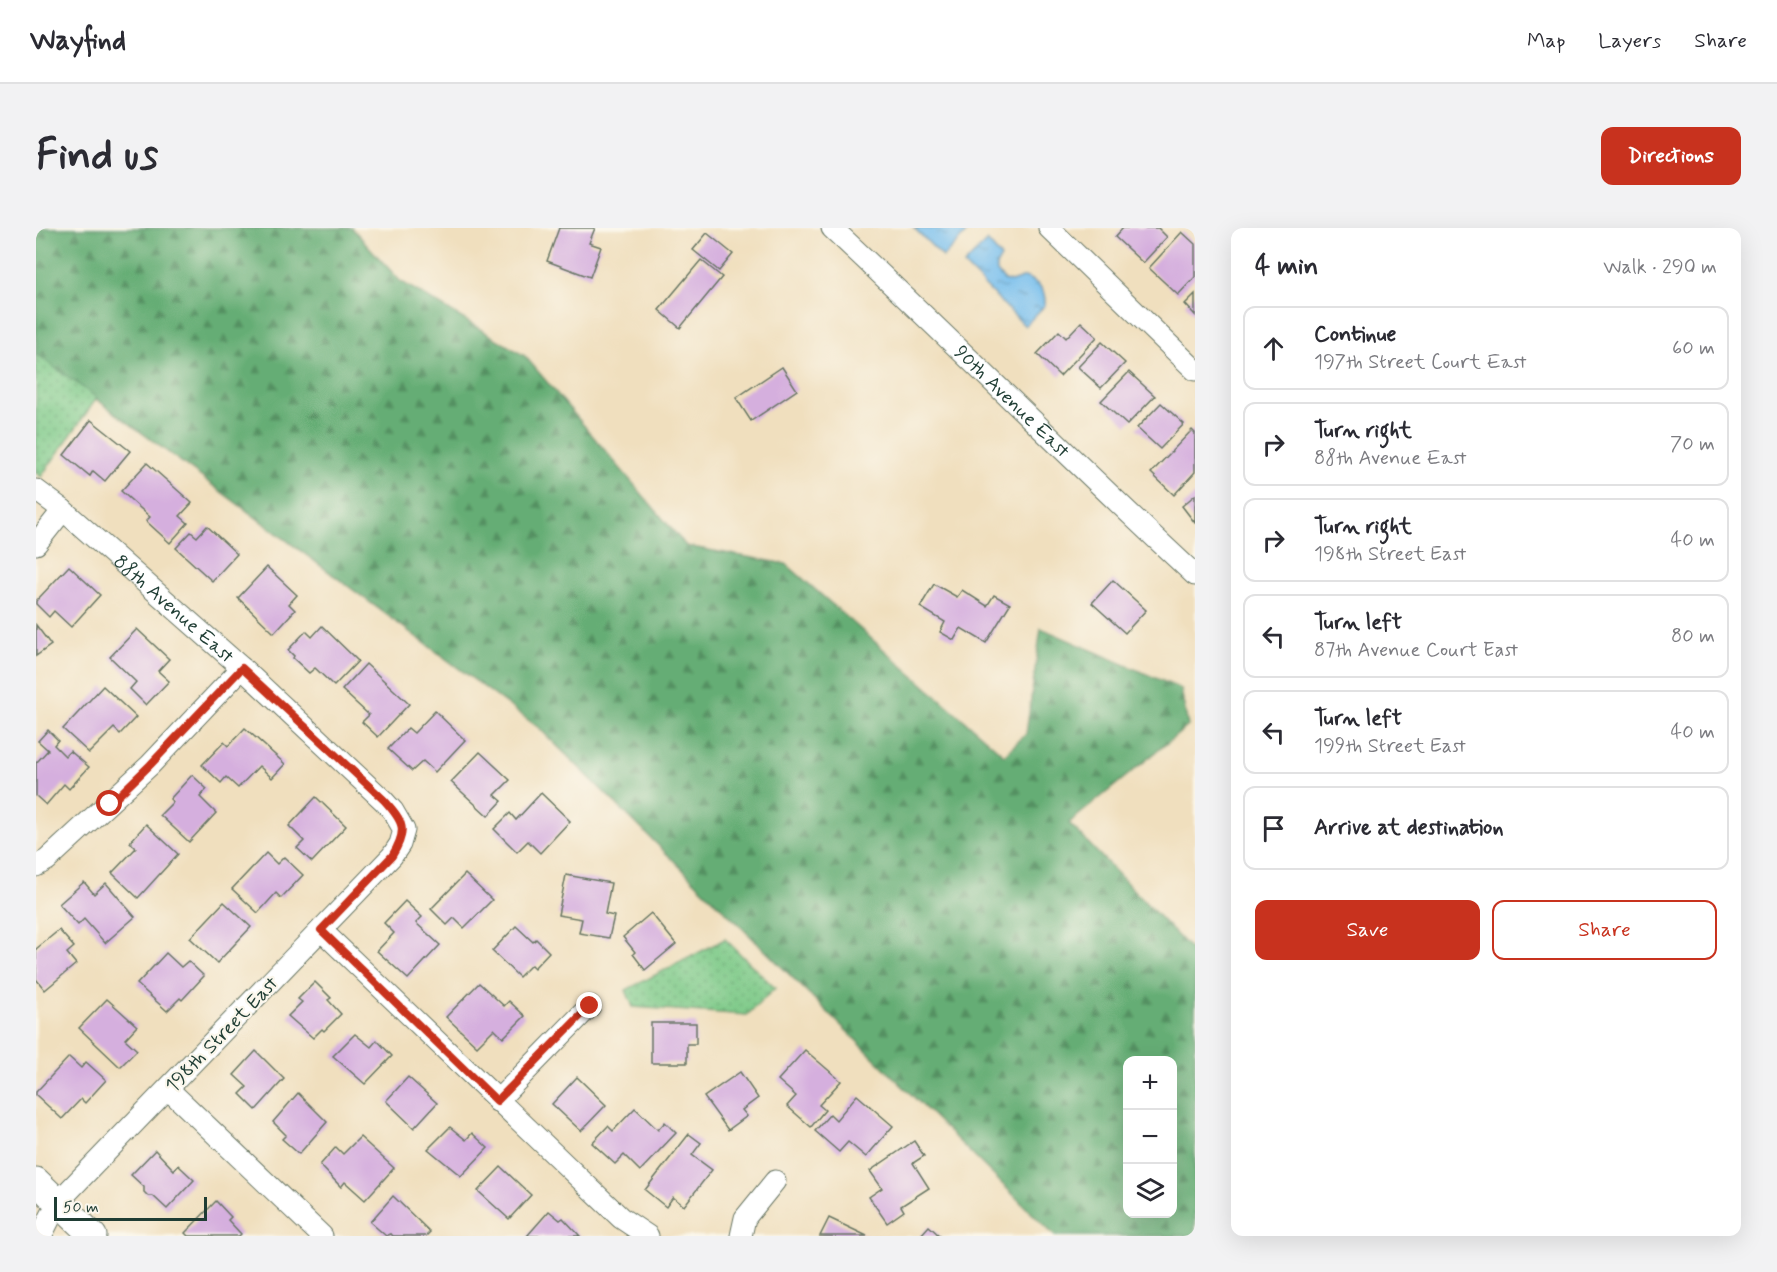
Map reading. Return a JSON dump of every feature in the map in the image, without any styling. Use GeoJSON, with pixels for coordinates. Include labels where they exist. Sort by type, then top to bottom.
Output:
{"type":"FeatureCollection","features":[{"type":"Feature","properties":{"kind":"street","name":"90th Avenue East"},"geometry":{"type":"LineString","coordinates":[[832,228],[942,330],[1086,474],[1195,576]]}},
{"type":"Feature","properties":{"kind":"street"},"geometry":{"type":"LineString","coordinates":[[1049,228],[1195,370]]}},
{"type":"Feature","properties":{"kind":"street","name":"88th Avenue East"},"geometry":{"type":"LineString","coordinates":[[36,490],[63,510],[242,668],[384,800],[400,820],[404,830],[402,834]]}},
{"type":"Feature","properties":{"kind":"street"},"geometry":{"type":"LineString","coordinates":[[36,544],[63,510]]}},
{"type":"Feature","properties":{"kind":"street"},"geometry":{"type":"LineString","coordinates":[[36,867],[47,861],[110,804],[242,668]]}},
{"type":"Feature","properties":{"kind":"street","name":"198th Street East"},"geometry":{"type":"LineString","coordinates":[[41,1236],[58,1202],[392,856],[400,844],[402,834]]}},
{"type":"Feature","properties":{"kind":"street"},"geometry":{"type":"LineString","coordinates":[[321,930],[621,1218],[648,1236]]}},
{"type":"Feature","properties":{"kind":"street"},"geometry":{"type":"LineString","coordinates":[[497,1101],[590,1006]]}},
{"type":"Feature","properties":{"kind":"street"},"geometry":{"type":"LineString","coordinates":[[168,1089],[322,1236]]}},
{"type":"Feature","properties":{"kind":"street"},"geometry":{"type":"LineString","coordinates":[[36,1181],[93,1236]]}},
{"type":"Feature","properties":{"kind":"street"},"geometry":{"type":"LineString","coordinates":[[741,1236],[745,1218],[775,1181]]}},
{"type":"Feature","properties":{"kind":"green space"},"geometry":{"type":"Polygon","coordinates":[[[36,228],[352,228],[400,281],[525,356],[686,546],[786,564],[1004,755],[1026,734],[1041,628],[1181,689],[1188,726],[1069,823],[1195,954],[1195,1236],[1055,1236],[539,728],[36,354],[36,228]]]}},
{"type":"Feature","properties":{"kind":"green space"},"geometry":{"type":"Polygon","coordinates":[[[36,354],[97,398],[41,477],[36,473],[36,354]]]}},
{"type":"Feature","properties":{"kind":"green space"},"geometry":{"type":"Polygon","coordinates":[[[725,939],[775,988],[747,1015],[633,1007],[626,990],[725,939]]]}},
{"type":"Feature","properties":{"kind":"water"},"geometry":{"type":"Polygon","coordinates":[[[914,228],[971,228],[943,257],[914,228]]]}},
{"type":"Feature","properties":{"kind":"water"},"geometry":{"type":"Polygon","coordinates":[[[987,241],[1001,257],[996,266],[997,272],[1004,280],[1011,282],[1025,277],[1038,284],[1043,291],[1045,305],[1025,326],[964,265],[987,241]]]}},
{"type":"Feature","properties":{"kind":"building"},"geometry":{"type":"Polygon","coordinates":[[[559,228],[595,228],[589,243],[601,247],[590,277],[547,261],[559,228]]]}},
{"type":"Feature","properties":{"kind":"building"},"geometry":{"type":"Polygon","coordinates":[[[1123,228],[1158,228],[1167,237],[1143,263],[1115,237],[1123,228]]]}},
{"type":"Feature","properties":{"kind":"building"},"geometry":{"type":"Polygon","coordinates":[[[1182,232],[1195,244],[1195,277],[1178,295],[1149,268],[1182,232]]]}},
{"type":"Feature","properties":{"kind":"building"},"geometry":{"type":"Polygon","coordinates":[[[707,233],[733,254],[719,271],[693,250],[707,233]]]}},
{"type":"Feature","properties":{"kind":"building"},"geometry":{"type":"Polygon","coordinates":[[[701,260],[722,277],[680,328],[659,310],[701,260]]]}},
{"type":"Feature","properties":{"kind":"building"},"geometry":{"type":"Polygon","coordinates":[[[1195,294],[1195,315],[1185,304],[1195,294]]]}},
{"type":"Feature","properties":{"kind":"building"},"geometry":{"type":"Polygon","coordinates":[[[1081,322],[1097,337],[1060,376],[1037,354],[1059,331],[1066,338],[1081,322]]]}},
{"type":"Feature","properties":{"kind":"building"},"geometry":{"type":"Polygon","coordinates":[[[1102,342],[1125,363],[1101,388],[1078,367],[1102,342]]]}},
{"type":"Feature","properties":{"kind":"building"},"geometry":{"type":"Polygon","coordinates":[[[782,367],[797,390],[751,421],[736,398],[782,367]]]}},
{"type":"Feature","properties":{"kind":"building"},"geometry":{"type":"Polygon","coordinates":[[[1129,372],[1155,396],[1127,425],[1101,401],[1129,372]]]}},
{"type":"Feature","properties":{"kind":"building"},"geometry":{"type":"Polygon","coordinates":[[[1161,403],[1184,424],[1160,449],[1137,428],[1161,403]]]}},
{"type":"Feature","properties":{"kind":"building"},"geometry":{"type":"Polygon","coordinates":[[[91,420],[130,451],[105,481],[93,471],[90,476],[64,455],[91,420]]]}},
{"type":"Feature","properties":{"kind":"building"},"geometry":{"type":"Polygon","coordinates":[[[1192,430],[1195,433],[1195,472],[1174,495],[1151,473],[1192,430]]]}},
{"type":"Feature","properties":{"kind":"building"},"geometry":{"type":"Polygon","coordinates":[[[147,463],[192,503],[180,516],[188,523],[170,543],[146,521],[150,517],[121,491],[147,463]]]}},
{"type":"Feature","properties":{"kind":"building"},"geometry":{"type":"Polygon","coordinates":[[[1195,495],[1195,523],[1182,506],[1195,495]]]}},
{"type":"Feature","properties":{"kind":"building"},"geometry":{"type":"Polygon","coordinates":[[[207,526],[237,554],[212,581],[176,548],[191,532],[197,537],[207,526]]]}},
{"type":"Feature","properties":{"kind":"building"},"geometry":{"type":"Polygon","coordinates":[[[69,566],[100,595],[71,627],[54,611],[49,617],[36,604],[36,601],[69,566]]]}},
{"type":"Feature","properties":{"kind":"building"},"geometry":{"type":"Polygon","coordinates":[[[267,567],[297,595],[289,604],[295,610],[274,633],[238,598],[267,567]]]}},
{"type":"Feature","properties":{"kind":"building"},"geometry":{"type":"Polygon","coordinates":[[[1113,580],[1146,610],[1125,633],[1092,603],[1113,580]]]}},
{"type":"Feature","properties":{"kind":"building"},"geometry":{"type":"Polygon","coordinates":[[[934,584],[957,597],[962,590],[987,606],[994,595],[1010,604],[986,643],[961,628],[954,640],[940,632],[945,622],[920,607],[934,584]]]}},
{"type":"Feature","properties":{"kind":"building"},"geometry":{"type":"Polygon","coordinates":[[[36,625],[51,645],[36,656],[36,625]]]}},
{"type":"Feature","properties":{"kind":"building"},"geometry":{"type":"Polygon","coordinates":[[[322,626],[358,661],[334,686],[315,668],[309,673],[288,650],[306,631],[312,637],[322,626]]]}},
{"type":"Feature","properties":{"kind":"building"},"geometry":{"type":"Polygon","coordinates":[[[137,629],[169,659],[158,671],[169,681],[146,705],[130,689],[136,682],[110,657],[137,629]]]}},
{"type":"Feature","properties":{"kind":"building"},"geometry":{"type":"Polygon","coordinates":[[[366,664],[409,704],[378,737],[362,722],[369,715],[342,690],[366,664]]]}},
{"type":"Feature","properties":{"kind":"building"},"geometry":{"type":"Polygon","coordinates":[[[103,686],[136,717],[120,734],[114,728],[89,753],[63,729],[103,686]]]}},
{"type":"Feature","properties":{"kind":"building"},"geometry":{"type":"Polygon","coordinates":[[[435,711],[465,740],[435,772],[423,761],[412,771],[388,749],[408,728],[414,733],[435,711]]]}},
{"type":"Feature","properties":{"kind":"building"},"geometry":{"type":"Polygon","coordinates":[[[245,728],[285,764],[272,778],[259,766],[238,788],[226,777],[221,783],[202,765],[224,742],[228,746],[245,728]]]}},
{"type":"Feature","properties":{"kind":"building"},"geometry":{"type":"Polygon","coordinates":[[[48,730],[58,740],[54,745],[65,756],[70,751],[89,767],[69,789],[64,784],[46,805],[36,796],[36,763],[48,750],[38,741],[48,730]]]}},
{"type":"Feature","properties":{"kind":"building"},"geometry":{"type":"Polygon","coordinates":[[[480,752],[510,780],[495,795],[502,801],[488,816],[451,782],[480,752]]]}},
{"type":"Feature","properties":{"kind":"building"},"geometry":{"type":"Polygon","coordinates":[[[192,775],[207,789],[200,797],[216,813],[189,842],[160,815],[173,802],[170,799],[192,775]]]}},
{"type":"Feature","properties":{"kind":"building"},"geometry":{"type":"Polygon","coordinates":[[[541,793],[570,821],[540,853],[528,841],[517,852],[494,829],[510,813],[516,820],[541,793]]]}},
{"type":"Feature","properties":{"kind":"building"},"geometry":{"type":"Polygon","coordinates":[[[316,797],[346,826],[312,862],[297,848],[304,841],[289,826],[316,797]]]}},
{"type":"Feature","properties":{"kind":"building"},"geometry":{"type":"Polygon","coordinates":[[[146,824],[178,854],[138,898],[112,873],[136,848],[130,842],[146,824]]]}},
{"type":"Feature","properties":{"kind":"building"},"geometry":{"type":"Polygon","coordinates":[[[266,853],[277,864],[284,857],[303,875],[281,898],[276,893],[258,913],[232,889],[266,853]]]}},
{"type":"Feature","properties":{"kind":"building"},"geometry":{"type":"Polygon","coordinates":[[[465,874],[492,900],[464,928],[454,918],[447,925],[431,909],[465,874]]]}},
{"type":"Feature","properties":{"kind":"building"},"geometry":{"type":"Polygon","coordinates":[[[566,875],[611,883],[605,914],[614,916],[609,938],[579,933],[582,919],[558,915],[566,875]]]}},
{"type":"Feature","properties":{"kind":"building"},"geometry":{"type":"Polygon","coordinates":[[[84,882],[94,894],[106,883],[135,917],[105,943],[84,919],[78,925],[59,904],[84,882]]]}},
{"type":"Feature","properties":{"kind":"building"},"geometry":{"type":"Polygon","coordinates":[[[405,901],[422,917],[416,923],[440,945],[408,979],[377,951],[394,933],[384,923],[405,901]]]}},
{"type":"Feature","properties":{"kind":"building"},"geometry":{"type":"Polygon","coordinates":[[[224,902],[251,927],[217,963],[190,938],[224,902]]]}},
{"type":"Feature","properties":{"kind":"building"},"geometry":{"type":"Polygon","coordinates":[[[651,913],[676,944],[645,970],[623,937],[651,913]]]}},
{"type":"Feature","properties":{"kind":"building"},"geometry":{"type":"Polygon","coordinates":[[[516,926],[533,942],[536,939],[549,952],[534,968],[531,965],[519,977],[492,951],[516,926]]]}},
{"type":"Feature","properties":{"kind":"building"},"geometry":{"type":"Polygon","coordinates":[[[59,930],[74,947],[67,953],[76,964],[45,990],[36,979],[36,949],[59,930]]]}},
{"type":"Feature","properties":{"kind":"building"},"geometry":{"type":"Polygon","coordinates":[[[166,953],[181,967],[188,961],[204,976],[182,1000],[180,998],[167,1011],[137,984],[166,953]]]}},
{"type":"Feature","properties":{"kind":"building"},"geometry":{"type":"Polygon","coordinates":[[[315,982],[331,998],[328,1000],[341,1014],[324,1031],[322,1029],[313,1038],[288,1016],[302,1002],[298,999],[315,982]]]}},
{"type":"Feature","properties":{"kind":"building"},"geometry":{"type":"Polygon","coordinates":[[[479,983],[504,1006],[509,1001],[525,1016],[503,1038],[494,1029],[477,1046],[446,1017],[479,983]]]}},
{"type":"Feature","properties":{"kind":"building"},"geometry":{"type":"Polygon","coordinates":[[[107,999],[137,1026],[125,1039],[137,1050],[120,1067],[79,1028],[107,999]]]}},
{"type":"Feature","properties":{"kind":"building"},"geometry":{"type":"Polygon","coordinates":[[[651,1023],[696,1023],[696,1044],[687,1044],[687,1063],[651,1063],[651,1023]]]}},
{"type":"Feature","properties":{"kind":"building"},"geometry":{"type":"Polygon","coordinates":[[[355,1034],[371,1047],[377,1040],[392,1056],[365,1084],[333,1056],[355,1034]]]}},
{"type":"Feature","properties":{"kind":"building"},"geometry":{"type":"Polygon","coordinates":[[[805,1050],[841,1081],[819,1105],[825,1110],[811,1127],[787,1106],[796,1096],[778,1080],[805,1050]]]}},
{"type":"Feature","properties":{"kind":"building"},"geometry":{"type":"Polygon","coordinates":[[[256,1051],[284,1079],[256,1110],[240,1094],[247,1087],[234,1075],[256,1051]]]}},
{"type":"Feature","properties":{"kind":"building"},"geometry":{"type":"Polygon","coordinates":[[[69,1057],[81,1068],[86,1062],[106,1080],[85,1103],[81,1099],[62,1119],[36,1095],[36,1092],[69,1057]]]}},
{"type":"Feature","properties":{"kind":"building"},"geometry":{"type":"Polygon","coordinates":[[[740,1072],[758,1098],[742,1110],[747,1116],[728,1130],[704,1097],[740,1072]]]}},
{"type":"Feature","properties":{"kind":"building"},"geometry":{"type":"Polygon","coordinates":[[[408,1077],[437,1103],[414,1128],[386,1101],[408,1077]]]}},
{"type":"Feature","properties":{"kind":"building"},"geometry":{"type":"Polygon","coordinates":[[[577,1077],[606,1105],[581,1131],[552,1104],[577,1077]]]}},
{"type":"Feature","properties":{"kind":"building"},"geometry":{"type":"Polygon","coordinates":[[[298,1093],[327,1122],[299,1154],[282,1139],[286,1135],[273,1122],[298,1093]]]}},
{"type":"Feature","properties":{"kind":"building"},"geometry":{"type":"Polygon","coordinates":[[[857,1095],[893,1126],[866,1157],[848,1142],[839,1152],[815,1131],[830,1114],[836,1120],[857,1095]]]}},
{"type":"Feature","properties":{"kind":"building"},"geometry":{"type":"Polygon","coordinates":[[[635,1108],[658,1130],[665,1122],[676,1133],[640,1171],[624,1155],[615,1164],[592,1143],[608,1126],[613,1131],[635,1108]]]}},
{"type":"Feature","properties":{"kind":"building"},"geometry":{"type":"Polygon","coordinates":[[[450,1127],[466,1140],[472,1133],[488,1148],[461,1176],[428,1149],[450,1127]]]}},
{"type":"Feature","properties":{"kind":"building"},"geometry":{"type":"Polygon","coordinates":[[[689,1134],[701,1143],[692,1155],[712,1170],[684,1206],[673,1197],[666,1207],[645,1190],[689,1134]]]}},
{"type":"Feature","properties":{"kind":"building"},"geometry":{"type":"Polygon","coordinates":[[[360,1137],[394,1168],[365,1200],[345,1182],[341,1187],[320,1165],[336,1147],[343,1154],[360,1137]]]}},
{"type":"Feature","properties":{"kind":"building"},"geometry":{"type":"Polygon","coordinates":[[[914,1141],[924,1156],[913,1163],[929,1188],[901,1206],[904,1211],[887,1223],[869,1197],[882,1188],[870,1171],[914,1141]]]}},
{"type":"Feature","properties":{"kind":"building"},"geometry":{"type":"Polygon","coordinates":[[[155,1150],[174,1170],[178,1165],[194,1180],[167,1209],[153,1196],[148,1196],[144,1192],[144,1187],[131,1175],[155,1150]]]}},
{"type":"Feature","properties":{"kind":"building"},"geometry":{"type":"Polygon","coordinates":[[[501,1167],[531,1195],[509,1219],[478,1191],[501,1167]]]}},
{"type":"Feature","properties":{"kind":"building"},"geometry":{"type":"Polygon","coordinates":[[[393,1196],[430,1232],[426,1236],[393,1236],[391,1234],[386,1236],[370,1222],[393,1196]]]}},
{"type":"Feature","properties":{"kind":"building"},"geometry":{"type":"Polygon","coordinates":[[[216,1201],[231,1217],[228,1220],[241,1234],[239,1236],[188,1236],[185,1233],[216,1201]]]}},
{"type":"Feature","properties":{"kind":"building"},"geometry":{"type":"Polygon","coordinates":[[[549,1211],[560,1220],[563,1218],[580,1236],[527,1236],[549,1211]]]}},
{"type":"Feature","properties":{"kind":"building"},"geometry":{"type":"Polygon","coordinates":[[[829,1218],[867,1236],[820,1236],[829,1218]]]}},
{"type":"Feature","properties":{"kind":"building"},"geometry":{"type":"Polygon","coordinates":[[[929,1226],[940,1236],[920,1236],[929,1226]]]}},
{"type":"Feature","properties":{"kind":"route"},"geometry":{"type":"LineString","coordinates":[[110,804],[242,668],[384,800],[400,820],[404,830],[400,844],[392,856],[321,930],[497,1101],[590,1006]]}}]}
